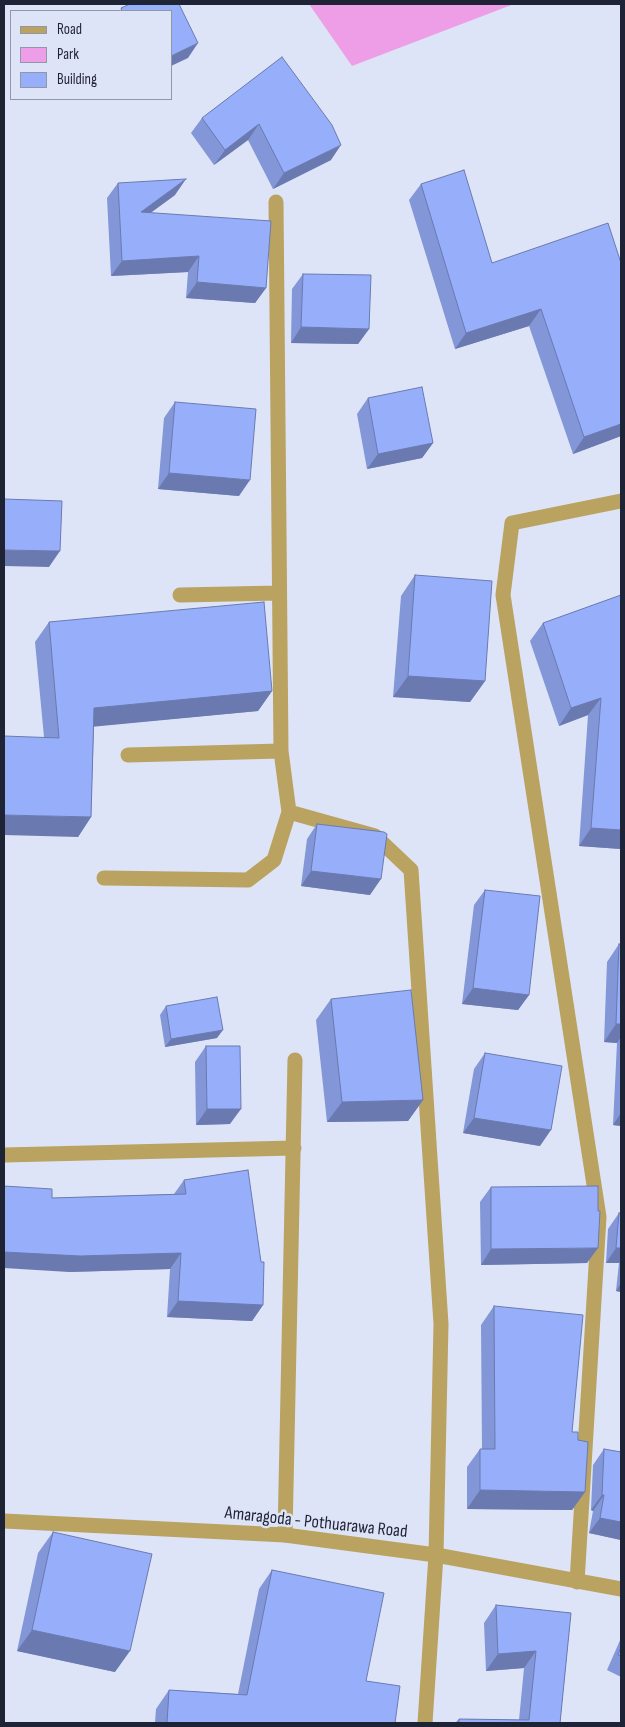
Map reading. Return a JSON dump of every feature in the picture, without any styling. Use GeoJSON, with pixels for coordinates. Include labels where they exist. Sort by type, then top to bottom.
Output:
{"type":"FeatureCollection","features":[{"type":"Feature","properties":{"kind":"street"},"geometry":{"type":"LineString","coordinates":[[104,878],[248,880],[274,860],[289,812],[281,751],[276,202]]}},
{"type":"Feature","properties":{"kind":"street"},"geometry":{"type":"LineString","coordinates":[[577,1582],[599,1217],[503,595],[512,523],[621,501]]}},
{"type":"Feature","properties":{"kind":"street"},"geometry":{"type":"LineString","coordinates":[[180,595],[280,593]]}},
{"type":"Feature","properties":{"kind":"street"},"geometry":{"type":"LineString","coordinates":[[128,755],[281,751]]}},
{"type":"Feature","properties":{"kind":"street"},"geometry":{"type":"LineString","coordinates":[[289,812],[375,836],[411,870],[441,1324],[436,1555],[425,1723]]}},
{"type":"Feature","properties":{"kind":"street"},"geometry":{"type":"LineString","coordinates":[[285,1535],[295,1060]]}},
{"type":"Feature","properties":{"kind":"street"},"geometry":{"type":"LineString","coordinates":[[4,1155],[294,1148]]}},
{"type":"Feature","properties":{"kind":"street","name":"Amaragoda - Pothuarawa Road"},"geometry":{"type":"LineString","coordinates":[[4,1521],[285,1535],[436,1555],[621,1589]]}},
{"type":"Feature","properties":{"kind":"green space"},"geometry":{"type":"Polygon","coordinates":[[[309,4],[514,4],[352,66],[309,4]]]}},
{"type":"Feature","properties":{"kind":"building"},"geometry":{"type":"Polygon","coordinates":[[[130,4],[179,4],[198,43],[172,56],[172,10],[122,10],[121,8],[130,4]]]}},
{"type":"Feature","properties":{"kind":"building"},"geometry":{"type":"Polygon","coordinates":[[[282,57],[332,125],[341,145],[284,173],[259,124],[225,150],[202,118],[282,57]]]}},
{"type":"Feature","properties":{"kind":"building"},"geometry":{"type":"Polygon","coordinates":[[[464,170],[492,263],[608,223],[621,263],[621,424],[584,437],[541,309],[466,333],[421,184],[464,170]]]}},
{"type":"Feature","properties":{"kind":"building"},"geometry":{"type":"Polygon","coordinates":[[[186,179],[141,212],[271,221],[266,288],[197,282],[199,256],[122,261],[118,183],[186,179]]]}},
{"type":"Feature","properties":{"kind":"building"},"geometry":{"type":"Polygon","coordinates":[[[303,274],[371,275],[369,329],[301,327],[303,274]]]}},
{"type":"Feature","properties":{"kind":"building"},"geometry":{"type":"Polygon","coordinates":[[[422,387],[433,443],[378,454],[368,398],[422,387]]]}},
{"type":"Feature","properties":{"kind":"building"},"geometry":{"type":"Polygon","coordinates":[[[175,402],[256,409],[250,480],[169,473],[175,402]]]}},
{"type":"Feature","properties":{"kind":"building"},"geometry":{"type":"Polygon","coordinates":[[[4,499],[62,501],[60,551],[4,550],[4,499]]]}},
{"type":"Feature","properties":{"kind":"building"},"geometry":{"type":"Polygon","coordinates":[[[415,575],[492,581],[485,681],[408,676],[415,575]]]}},
{"type":"Feature","properties":{"kind":"building"},"geometry":{"type":"Polygon","coordinates":[[[621,595],[621,830],[591,828],[601,698],[571,708],[543,623],[621,595]]]}},
{"type":"Feature","properties":{"kind":"building"},"geometry":{"type":"Polygon","coordinates":[[[264,602],[272,691],[94,708],[91,817],[4,815],[4,736],[59,738],[49,622],[264,602]]]}},
{"type":"Feature","properties":{"kind":"building"},"geometry":{"type":"Polygon","coordinates":[[[317,824],[384,832],[387,834],[381,879],[311,871],[317,824]]]}},
{"type":"Feature","properties":{"kind":"building"},"geometry":{"type":"Polygon","coordinates":[[[485,890],[540,896],[529,995],[473,988],[485,890]]]}},
{"type":"Feature","properties":{"kind":"building"},"geometry":{"type":"Polygon","coordinates":[[[619,944],[621,944],[621,1024],[616,1024],[619,944]]]}},
{"type":"Feature","properties":{"kind":"building"},"geometry":{"type":"Polygon","coordinates":[[[411,990],[423,1100],[342,1102],[331,999],[411,990]]]}},
{"type":"Feature","properties":{"kind":"building"},"geometry":{"type":"Polygon","coordinates":[[[217,997],[223,1030],[171,1039],[166,1006],[217,997]]]}},
{"type":"Feature","properties":{"kind":"building"},"geometry":{"type":"Polygon","coordinates":[[[206,1046],[240,1046],[241,1109],[207,1109],[206,1046]]]}},
{"type":"Feature","properties":{"kind":"building"},"geometry":{"type":"Polygon","coordinates":[[[485,1053],[562,1066],[551,1130],[474,1118],[485,1053]]]}},
{"type":"Feature","properties":{"kind":"building"},"geometry":{"type":"Polygon","coordinates":[[[248,1170],[261,1262],[264,1262],[263,1305],[178,1301],[181,1253],[80,1256],[4,1252],[4,1186],[52,1189],[52,1198],[186,1194],[184,1180],[248,1170]]]}},
{"type":"Feature","properties":{"kind":"building"},"geometry":{"type":"Polygon","coordinates":[[[598,1186],[598,1211],[600,1211],[598,1248],[491,1249],[491,1187],[598,1186]]]}},
{"type":"Feature","properties":{"kind":"building"},"geometry":{"type":"Polygon","coordinates":[[[619,1213],[621,1213],[621,1248],[616,1248],[619,1213]]]}},
{"type":"Feature","properties":{"kind":"building"},"geometry":{"type":"Polygon","coordinates":[[[494,1306],[583,1315],[572,1432],[578,1432],[578,1440],[588,1442],[585,1492],[480,1490],[480,1449],[495,1449],[494,1306]]]}},
{"type":"Feature","properties":{"kind":"building"},"geometry":{"type":"Polygon","coordinates":[[[604,1449],[621,1452],[621,1522],[600,1518],[604,1495],[602,1495],[604,1449]]]}},
{"type":"Feature","properties":{"kind":"building"},"geometry":{"type":"Polygon","coordinates":[[[53,1532],[152,1554],[130,1651],[32,1630],[53,1532]]]}},
{"type":"Feature","properties":{"kind":"building"},"geometry":{"type":"Polygon","coordinates":[[[272,1570],[384,1593],[366,1681],[400,1686],[395,1723],[167,1723],[169,1690],[247,1695],[272,1570]]]}},
{"type":"Feature","properties":{"kind":"building"},"geometry":{"type":"Polygon","coordinates":[[[496,1605],[571,1613],[560,1723],[459,1723],[459,1719],[529,1720],[536,1651],[498,1654],[496,1605]]]}}]}
